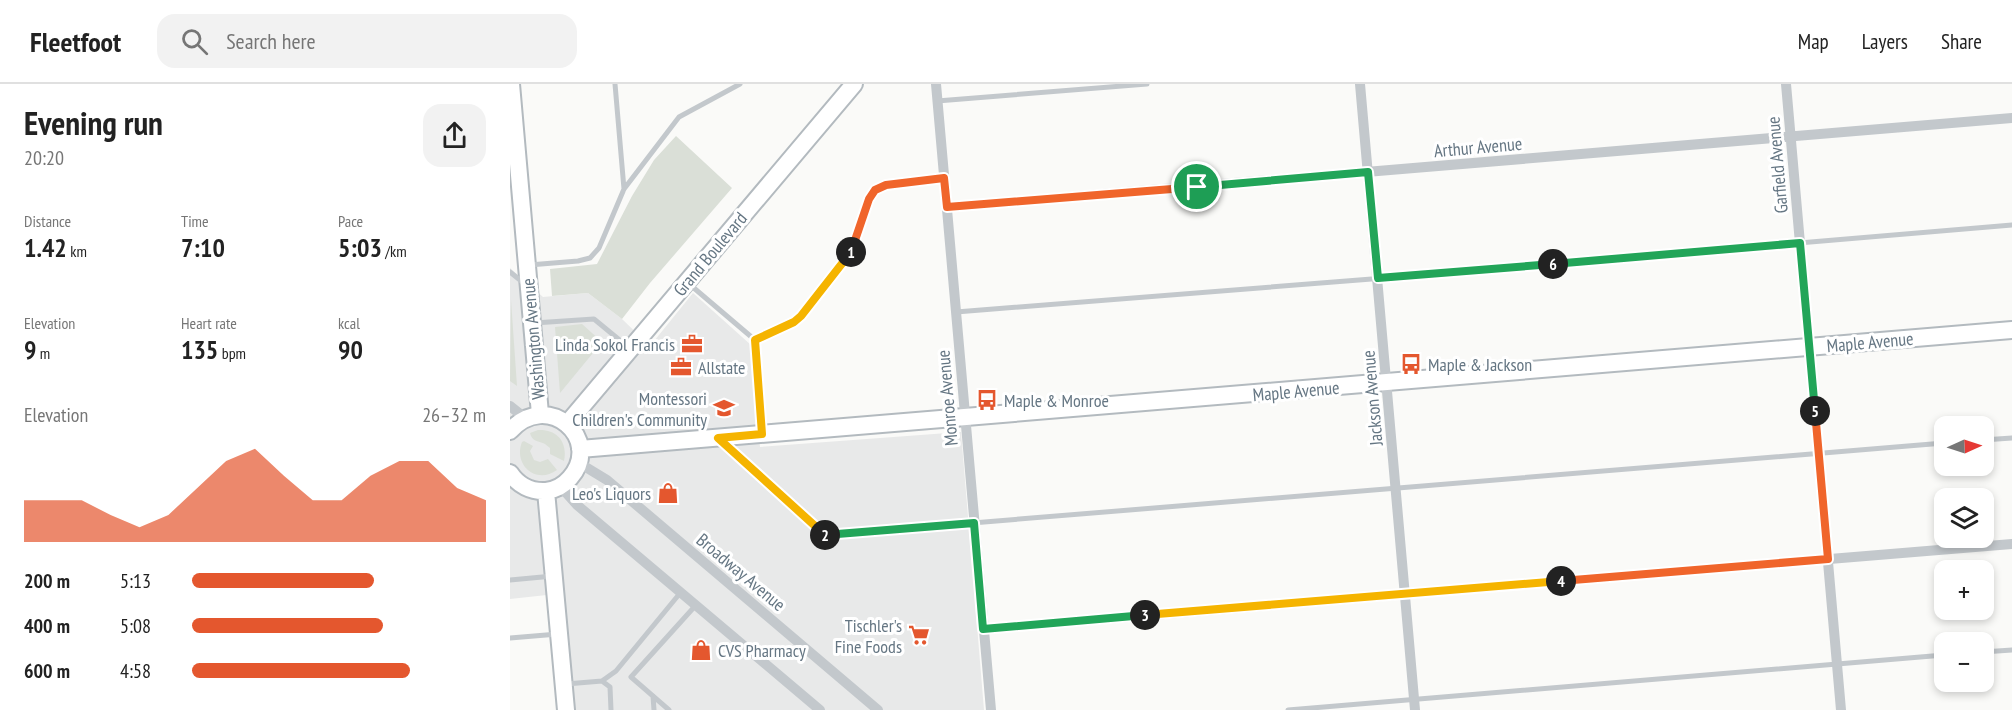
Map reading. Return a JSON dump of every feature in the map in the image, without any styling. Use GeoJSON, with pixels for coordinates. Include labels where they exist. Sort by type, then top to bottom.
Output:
{"type":"FeatureCollection","features":[{"type":"Feature","properties":{"kind":"street","name":"Washington Avenue"},"geometry":{"type":"LineString","coordinates":[[511,84],[532,323],[532,416]]}},
{"type":"Feature","properties":{"kind":"street","name":"Grand Boulevard"},"geometry":{"type":"LineString","coordinates":[[567,424],[854,84]]}},
{"type":"Feature","properties":{"kind":"street","name":"Monroe Avenue"},"geometry":{"type":"LineString","coordinates":[[936,84],[991,710]]}},
{"type":"Feature","properties":{"kind":"street","name":"Jackson Avenue"},"geometry":{"type":"LineString","coordinates":[[1360,84],[1415,705]]}},
{"type":"Feature","properties":{"kind":"street","name":"Garfield Avenue"},"geometry":{"type":"LineString","coordinates":[[1786,84],[1841,710]]}},
{"type":"Feature","properties":{"kind":"street","name":"Arthur Avenue"},"geometry":{"type":"LineString","coordinates":[[947,207],[2012,118]]}},
{"type":"Feature","properties":{"kind":"street","name":"Maple Avenue"},"geometry":{"type":"LineString","coordinates":[[580,456],[762,434],[1386,384],[2012,330]]}},
{"type":"Feature","properties":{"kind":"street"},"geometry":{"type":"LineString","coordinates":[[510,406],[532,416],[559,418],[574,431],[580,456],[568,480],[553,489]]}},
{"type":"Feature","properties":{"kind":"street"},"geometry":{"type":"LineString","coordinates":[[510,431],[532,416]]}},
{"type":"Feature","properties":{"kind":"street","name":"Broadway Avenue"},"geometry":{"type":"LineString","coordinates":[[580,456],[878,710]]}},
{"type":"Feature","properties":{"kind":"street"},"geometry":{"type":"LineString","coordinates":[[513,483],[527,488],[553,489],[578,505],[820,710]]}},
{"type":"Feature","properties":{"kind":"street"},"geometry":{"type":"LineString","coordinates":[[553,489],[555,576],[566,710]]}},
{"type":"Feature","properties":{"kind":"street"},"geometry":{"type":"LineString","coordinates":[[983,629],[2012,544]]}},
{"type":"Feature","properties":{"kind":"lane"},"geometry":{"type":"LineString","coordinates":[[615,84],[624,189]]}},
{"type":"Feature","properties":{"kind":"lane"},"geometry":{"type":"LineString","coordinates":[[526,265],[590,258],[599,248],[624,189],[680,117],[740,84]]}},
{"type":"Feature","properties":{"kind":"lane"},"geometry":{"type":"LineString","coordinates":[[938,101],[1147,84]]}},
{"type":"Feature","properties":{"kind":"lane"},"geometry":{"type":"LineString","coordinates":[[755,340],[794,322],[801,316],[849,256],[869,199],[875,190],[886,185],[944,178]]}},
{"type":"Feature","properties":{"kind":"lane"},"geometry":{"type":"LineString","coordinates":[[956,312],[2012,225]]}},
{"type":"Feature","properties":{"kind":"lane"},"geometry":{"type":"LineString","coordinates":[[510,272],[529,287]]}},
{"type":"Feature","properties":{"kind":"lane"},"geometry":{"type":"LineString","coordinates":[[687,282],[755,340],[762,434]]}},
{"type":"Feature","properties":{"kind":"lane"},"geometry":{"type":"LineString","coordinates":[[532,323],[594,319],[630,349]]}},
{"type":"Feature","properties":{"kind":"lane"},"geometry":{"type":"LineString","coordinates":[[718,438],[826,536],[1934,444]]}},
{"type":"Feature","properties":{"kind":"lane"},"geometry":{"type":"LineString","coordinates":[[1994,439],[2012,438]]}},
{"type":"Feature","properties":{"kind":"lane"},"geometry":{"type":"LineString","coordinates":[[510,580],[555,576]]}},
{"type":"Feature","properties":{"kind":"lane"},"geometry":{"type":"LineString","coordinates":[[564,684],[602,681],[616,671],[681,592]]}},
{"type":"Feature","properties":{"kind":"lane"},"geometry":{"type":"LineString","coordinates":[[669,710],[631,677],[696,605]]}},
{"type":"Feature","properties":{"kind":"lane"},"geometry":{"type":"LineString","coordinates":[[510,638],[559,634]]}},
{"type":"Feature","properties":{"kind":"lane"},"geometry":{"type":"LineString","coordinates":[[1994,651],[2012,650]]}},
{"type":"Feature","properties":{"kind":"lane"},"geometry":{"type":"LineString","coordinates":[[1288,710],[1415,705],[1934,656]]}},
{"type":"Feature","properties":{"kind":"lane"},"geometry":{"type":"LineString","coordinates":[[602,681],[610,687],[611,710]]}},
{"type":"Feature","properties":{"kind":"lane"},"geometry":{"type":"LineString","coordinates":[[653,696],[654,710]]}},
{"type":"Feature","properties":{"kind":"shaded area"},"geometry":{"type":"Polygon","coordinates":[[[676,136],[732,188],[622,319],[588,293],[552,296],[550,269],[597,264],[632,196],[654,160],[676,136]]]}},
{"type":"Feature","properties":{"kind":"shaded area"},"geometry":{"type":"Polygon","coordinates":[[[510,268],[543,297],[588,293],[622,319],[650,346],[693,293],[751,345],[760,447],[961,432],[984,710],[566,710],[556,594],[510,599],[510,268]]]}},
{"type":"Feature","properties":{"kind":"shaded area"},"geometry":{"type":"Polygon","coordinates":[[[511,300],[517,386],[510,381],[511,300]]]}},
{"type":"Feature","properties":{"kind":"shaded area"},"geometry":{"type":"Polygon","coordinates":[[[582,324],[602,342],[560,393],[555,327],[582,324]]]}},
{"type":"Feature","properties":{"kind":"shaded area"},"geometry":{"type":"Polygon","coordinates":[[[538,430],[551,432],[560,438],[564,448],[564,461],[550,454],[550,448],[545,444],[532,438],[530,433],[538,430]]]}},
{"type":"Feature","properties":{"kind":"shaded area"},"geometry":{"type":"Polygon","coordinates":[[[524,441],[533,446],[530,451],[534,460],[540,462],[548,459],[557,470],[541,475],[528,470],[521,458],[520,450],[524,441]]]}},
{"type":"Feature","properties":{"kind":"place","name":"Linda Sokol Francis"},"geometry":{"type":"Point","coordinates":[692,344]}},
{"type":"Feature","properties":{"kind":"place","name":"Maple & Jackson"},"geometry":{"type":"Point","coordinates":[1411,364]}},
{"type":"Feature","properties":{"kind":"place","name":"Allstate"},"geometry":{"type":"Point","coordinates":[681,367]}},
{"type":"Feature","properties":{"kind":"place","name":"Maple & Monroe"},"geometry":{"type":"Point","coordinates":[987,400]}},
{"type":"Feature","properties":{"kind":"place","name":"Montessori Children's Community"},"geometry":{"type":"Point","coordinates":[724,408]}},
{"type":"Feature","properties":{"kind":"place","name":"Leo's Liquors"},"geometry":{"type":"Point","coordinates":[668,493]}},
{"type":"Feature","properties":{"kind":"place","name":"Tischler's Fine Foods"},"geometry":{"type":"Point","coordinates":[919,635]}},
{"type":"Feature","properties":{"kind":"place","name":"CVS Pharmacy"},"geometry":{"type":"Point","coordinates":[701,650]}},
{"type":"Feature","properties":{"kind":"route"},"geometry":{"type":"LineString","coordinates":[[1368,172],[1378,278],[1800,243],[1828,559],[983,629],[974,523],[826,536],[718,438],[762,434],[755,340],[794,322],[801,316],[849,256],[869,199],[875,190],[886,185],[944,178],[947,207],[1197,187],[1368,172]]}}]}
